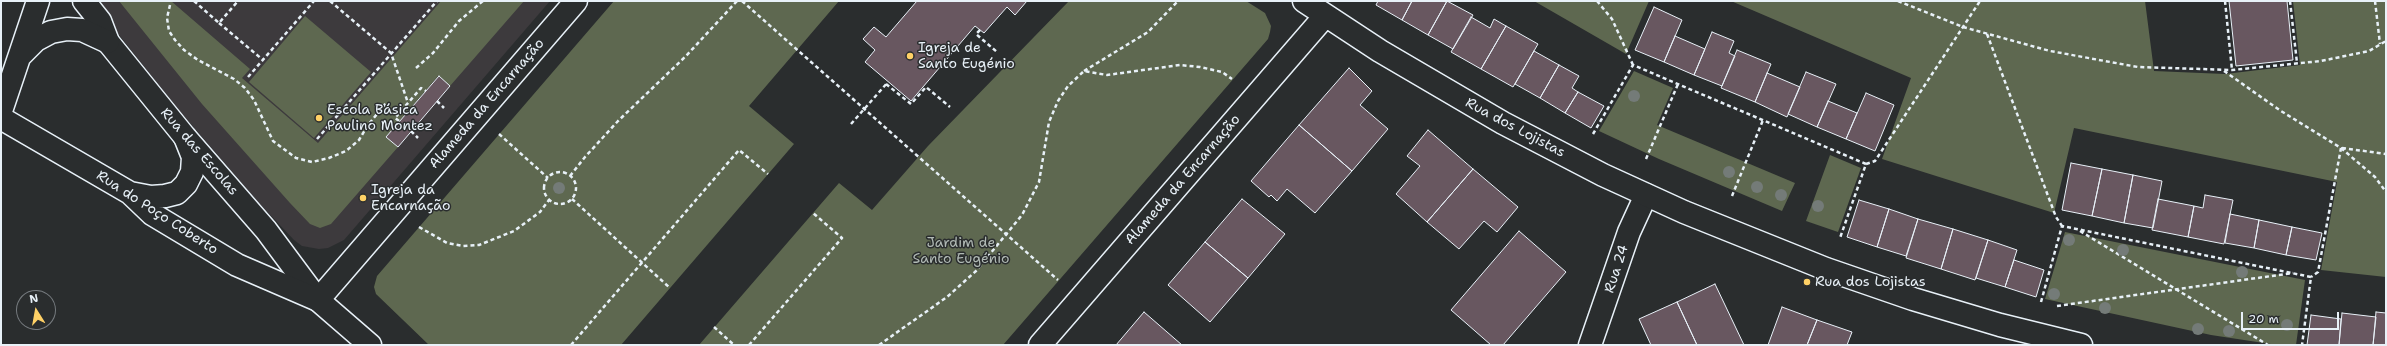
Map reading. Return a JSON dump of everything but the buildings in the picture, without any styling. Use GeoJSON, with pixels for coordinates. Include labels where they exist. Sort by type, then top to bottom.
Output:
{"type":"FeatureCollection","features":[{"type":"Feature","properties":{"kind":"street"},"geometry":{"type":"LineString","coordinates":[[1,111],[38,1]]}},
{"type":"Feature","properties":{"kind":"street","name":"Rua das Escolas"},"geometry":{"type":"LineString","coordinates":[[84,1],[100,21],[108,42],[185,137],[266,230],[318,300]]}},
{"type":"Feature","properties":{"kind":"street","name":"Alameda da Encarnação"},"geometry":{"type":"LineString","coordinates":[[318,300],[576,1]]}},
{"type":"Feature","properties":{"kind":"street","name":"Rua dos Lojistas"},"geometry":{"type":"LineString","coordinates":[[1304,1],[1325,16],[1428,80],[1503,123],[1646,195],[1741,236],[1826,269],[1920,301],[2000,325],[2080,345]]}},
{"type":"Feature","properties":{"kind":"street","name":"Alameda da Encarnação"},"geometry":{"type":"LineString","coordinates":[[1040,345],[1325,16]]}},
{"type":"Feature","properties":{"kind":"street"},"geometry":{"type":"LineString","coordinates":[[21,55],[36,40],[51,32],[67,29],[82,30],[108,42]]}},
{"type":"Feature","properties":{"kind":"street","name":"Rua do Poço Coberto"},"geometry":{"type":"LineString","coordinates":[[1,118],[130,193],[152,214],[238,265],[318,300]]}},
{"type":"Feature","properties":{"kind":"street"},"geometry":{"type":"LineString","coordinates":[[130,193],[151,197],[165,196],[177,192],[181,188],[192,172],[193,157],[185,137]]}},
{"type":"Feature","properties":{"kind":"street","name":"Rua 24"},"geometry":{"type":"LineString","coordinates":[[1590,345],[1630,232],[1646,195]]}},
{"type":"Feature","properties":{"kind":"street"},"geometry":{"type":"LineString","coordinates":[[318,300],[370,345]]}},
{"type":"Feature","properties":{"kind":"path"},"geometry":{"type":"LineString","coordinates":[[194,1],[263,60]]}},
{"type":"Feature","properties":{"kind":"path"},"geometry":{"type":"LineString","coordinates":[[219,23],[238,1]]}},
{"type":"Feature","properties":{"kind":"path"},"geometry":{"type":"LineString","coordinates":[[248,78],[314,1]]}},
{"type":"Feature","properties":{"kind":"path"},"geometry":{"type":"LineString","coordinates":[[330,1],[391,54],[408,103]]}},
{"type":"Feature","properties":{"kind":"path"},"geometry":{"type":"LineString","coordinates":[[317,139],[437,1]]}},
{"type":"Feature","properties":{"kind":"path"},"geometry":{"type":"LineString","coordinates":[[416,68],[433,53],[459,21],[482,1]]}},
{"type":"Feature","properties":{"kind":"path"},"geometry":{"type":"LineString","coordinates":[[570,176],[613,126],[686,56],[737,1]]}},
{"type":"Feature","properties":{"kind":"path"},"geometry":{"type":"LineString","coordinates":[[742,1],[1060,282]]}},
{"type":"Feature","properties":{"kind":"path"},"geometry":{"type":"LineString","coordinates":[[879,345],[947,297],[976,271],[1007,234],[1031,200],[1039,182],[1049,122],[1058,101],[1068,86],[1084,71],[1148,32],[1178,1]]}},
{"type":"Feature","properties":{"kind":"path"},"geometry":{"type":"LineString","coordinates":[[1597,1],[1612,19],[1633,65],[1866,164],[1875,161],[1980,1]]}},
{"type":"Feature","properties":{"kind":"path"},"geometry":{"type":"LineString","coordinates":[[1898,1],[1963,27],[1987,34],[2050,51],[2138,67],[2224,71],[2297,63],[2369,51],[2386,41]]}},
{"type":"Feature","properties":{"kind":"path"},"geometry":{"type":"LineString","coordinates":[[2225,1],[2232,70]]}},
{"type":"Feature","properties":{"kind":"path"},"geometry":{"type":"LineString","coordinates":[[2290,1],[2297,63]]}},
{"type":"Feature","properties":{"kind":"path"},"geometry":{"type":"LineString","coordinates":[[2376,1],[2380,44]]}},
{"type":"Feature","properties":{"kind":"path"},"geometry":{"type":"LineString","coordinates":[[170,5],[168,25],[175,40],[198,60],[234,79],[245,88],[254,100],[273,141],[296,158],[312,162],[329,158],[346,151],[359,140],[368,125],[386,103]]}},
{"type":"Feature","properties":{"kind":"path"},"geometry":{"type":"LineString","coordinates":[[980,30],[976,34],[997,52]]}},
{"type":"Feature","properties":{"kind":"path"},"geometry":{"type":"LineString","coordinates":[[1987,34],[2056,217],[2062,226],[2310,277],[2318,272],[2341,148]]}},
{"type":"Feature","properties":{"kind":"path"},"geometry":{"type":"LineString","coordinates":[[1084,71],[1107,75],[1180,65],[1222,72],[1234,81]]}},
{"type":"Feature","properties":{"kind":"path"},"geometry":{"type":"LineString","coordinates":[[1593,134],[1633,65]]}},
{"type":"Feature","properties":{"kind":"path"},"geometry":{"type":"LineString","coordinates":[[2224,71],[2281,111],[2341,148],[2375,177],[2386,192]]}},
{"type":"Feature","properties":{"kind":"path"},"geometry":{"type":"LineString","coordinates":[[852,124],[864,108],[887,83],[911,104],[926,87],[950,107]]}},
{"type":"Feature","properties":{"kind":"path"},"geometry":{"type":"LineString","coordinates":[[1646,159],[1678,84]]}},
{"type":"Feature","properties":{"kind":"path"},"geometry":{"type":"LineString","coordinates":[[399,122],[395,118],[421,88],[426,91]]}},
{"type":"Feature","properties":{"kind":"path"},"geometry":{"type":"LineString","coordinates":[[437,101],[444,108]]}},
{"type":"Feature","properties":{"kind":"path"},"geometry":{"type":"LineString","coordinates":[[1732,196],[1763,120]]}},
{"type":"Feature","properties":{"kind":"path"},"geometry":{"type":"LineString","coordinates":[[411,132],[418,138]]}},
{"type":"Feature","properties":{"kind":"path"},"geometry":{"type":"LineString","coordinates":[[497,132],[548,178]]}},
{"type":"Feature","properties":{"kind":"path"},"geometry":{"type":"LineString","coordinates":[[2341,148],[2386,154]]}},
{"type":"Feature","properties":{"kind":"path"},"geometry":{"type":"LineString","coordinates":[[571,345],[739,150],[768,174]]}},
{"type":"Feature","properties":{"kind":"path"},"geometry":{"type":"LineString","coordinates":[[1840,238],[1866,164]]}},
{"type":"Feature","properties":{"kind":"path"},"geometry":{"type":"LineString","coordinates":[[559,173],[570,176],[575,183],[575,191],[572,199],[565,204],[556,204],[549,200],[544,193],[544,185],[548,178],[559,173]]}},
{"type":"Feature","properties":{"kind":"path"},"geometry":{"type":"LineString","coordinates":[[572,199],[670,288]]}},
{"type":"Feature","properties":{"kind":"path"},"geometry":{"type":"LineString","coordinates":[[415,224],[432,236],[447,243],[463,246],[479,245],[514,231],[540,212],[549,200]]}},
{"type":"Feature","properties":{"kind":"path"},"geometry":{"type":"LineString","coordinates":[[749,345],[842,238],[813,213]]}},
{"type":"Feature","properties":{"kind":"path"},"geometry":{"type":"LineString","coordinates":[[2041,302],[2062,226]]}},
{"type":"Feature","properties":{"kind":"path"},"geometry":{"type":"LineString","coordinates":[[2077,230],[2268,345]]}},
{"type":"Feature","properties":{"kind":"path"},"geometry":{"type":"LineString","coordinates":[[2057,306],[2295,273]]}},
{"type":"Feature","properties":{"kind":"path"},"geometry":{"type":"LineString","coordinates":[[2302,345],[2310,277]]}},
{"type":"Feature","properties":{"kind":"path"},"geometry":{"type":"LineString","coordinates":[[714,327],[734,345]]}},
{"type":"Feature","properties":{"kind":"shaded area","name":"Escola Básica Paulino Montez"},"geometry":{"type":"Polygon","coordinates":[[[92,1],[550,1],[344,240],[328,248],[319,249],[302,246],[294,240],[260,204],[178,109],[92,1]]]}},
{"type":"Feature","properties":{"kind":"green space"},"geometry":{"type":"Polygon","coordinates":[[[119,1],[171,1],[250,69],[242,78],[318,143],[441,1],[524,1],[450,86],[438,76],[386,137],[398,147],[331,224],[320,228],[310,224],[290,203],[202,104],[119,1]]]}},
{"type":"Feature","properties":{"kind":"green space"},"geometry":{"type":"Polygon","coordinates":[[[614,1],[839,1],[749,106],[794,144],[621,345],[429,345],[376,294],[374,287],[377,276],[614,1]]]}},
{"type":"Feature","properties":{"kind":"green space","name":"Jardim de Santo Eugénio"},"geometry":{"type":"Polygon","coordinates":[[[1069,1],[1246,1],[1265,13],[1271,26],[1268,39],[1003,345],[699,345],[839,183],[872,210],[928,146],[1069,1]]]}},
{"type":"Feature","properties":{"kind":"green space"},"geometry":{"type":"Polygon","coordinates":[[[1534,1],[1649,1],[1626,54],[1534,1]]]}},
{"type":"Feature","properties":{"kind":"green space"},"geometry":{"type":"Polygon","coordinates":[[[1731,1],[2145,1],[2154,71],[2225,74],[2300,65],[2293,1],[2386,1],[2386,277],[2321,270],[2337,182],[2074,128],[2054,213],[1882,159],[1911,78],[1731,1]]]}},
{"type":"Feature","properties":{"kind":"green space"},"geometry":{"type":"Polygon","coordinates":[[[305,16],[371,72],[314,138],[249,82],[305,16]]]}},
{"type":"Feature","properties":{"kind":"green space"},"geometry":{"type":"Polygon","coordinates":[[[1634,71],[1673,88],[1657,125],[1795,183],[1782,211],[1659,159],[1599,131],[1634,71]]]}},
{"type":"Feature","properties":{"kind":"green space"},"geometry":{"type":"Polygon","coordinates":[[[1830,155],[1861,168],[1838,232],[1806,221],[1830,155]]]}},
{"type":"Feature","properties":{"kind":"green space"},"geometry":{"type":"Polygon","coordinates":[[[2065,232],[2305,280],[2296,345],[2277,345],[2211,335],[2045,299],[2065,232]]]}},
{"type":"Feature","properties":{"kind":"place","name":"Igreja de Santo Eugénio"},"geometry":{"type":"Point","coordinates":[910,56]}},
{"type":"Feature","properties":{"kind":"place","name":"Escola Básica Paulino Montez"},"geometry":{"type":"Point","coordinates":[319,118]}},
{"type":"Feature","properties":{"kind":"place","name":"Igreja da Encarnação"},"geometry":{"type":"Point","coordinates":[363,198]}},
{"type":"Feature","properties":{"kind":"place","name":"Rua dos Lojistas"},"geometry":{"type":"Point","coordinates":[1807,282]}}]}
